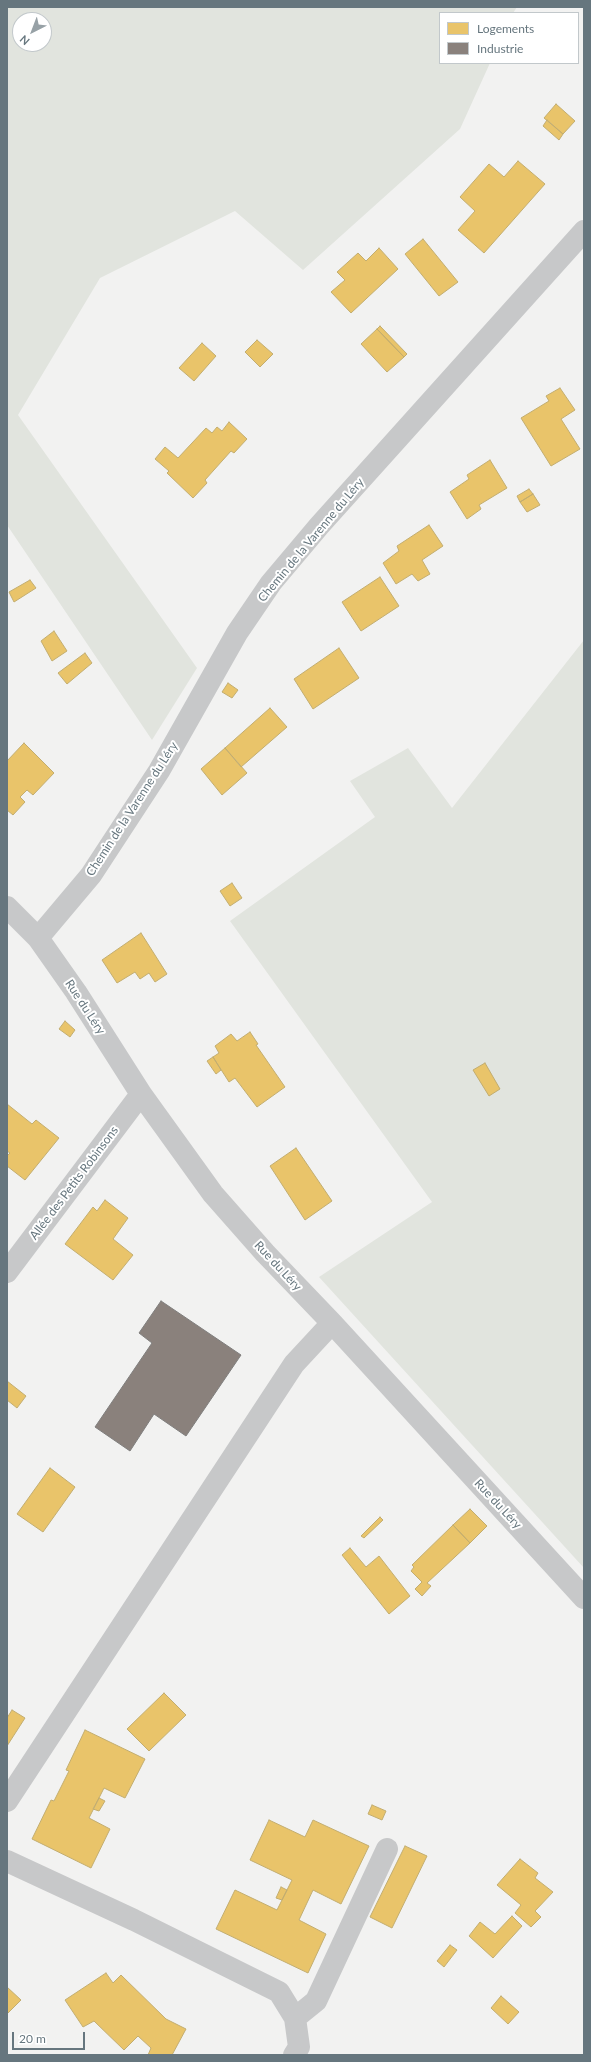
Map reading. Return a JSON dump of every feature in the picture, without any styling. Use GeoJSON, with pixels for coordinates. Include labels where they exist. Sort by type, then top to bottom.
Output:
{"type":"FeatureCollection","features":[{"type":"Feature","properties":{"kind":"street","name":"Chemin de la Varenne du Léry"},"geometry":{"type":"LineString","coordinates":[[38,938],[91,875],[159,771],[237,633],[271,583],[319,526],[584,231]]}},
{"type":"Feature","properties":{"kind":"street","name":"Rue du Léry"},"geometry":{"type":"LineString","coordinates":[[7,907],[38,938],[76,992],[141,1094],[213,1194],[265,1253],[332,1323],[584,1598]]}},
{"type":"Feature","properties":{"kind":"street","name":"Allée des Petits Robinsons"},"geometry":{"type":"LineString","coordinates":[[7,1272],[141,1094]]}},
{"type":"Feature","properties":{"kind":"street"},"geometry":{"type":"LineString","coordinates":[[7,1801],[294,1364],[332,1323]]}},
{"type":"Feature","properties":{"kind":"street"},"geometry":{"type":"LineString","coordinates":[[295,2018],[316,2001],[387,1849]]}},
{"type":"Feature","properties":{"kind":"street"},"geometry":{"type":"LineString","coordinates":[[7,1861],[134,1920],[279,1992],[295,2018],[298,2047],[294,2055]]}},
{"type":"Feature","properties":{"kind":"shaded area"},"geometry":{"type":"Polygon","coordinates":[[[7,7],[517,7],[514,12],[439,12],[439,64],[490,64],[460,129],[303,270],[235,211],[100,278],[18,415],[197,668],[152,740],[7,525],[7,7]]]}},
{"type":"Feature","properties":{"kind":"shaded area"},"geometry":{"type":"Polygon","coordinates":[[[584,640],[584,1568],[319,1277],[432,1202],[230,921],[375,817],[350,781],[408,748],[452,808],[584,640]]]}},
{"type":"Feature","properties":{"kind":"building: Logements"},"geometry":{"type":"Polygon","coordinates":[[[556,104],[575,121],[563,134],[544,118],[556,104]]]}},
{"type":"Feature","properties":{"kind":"building: Logements"},"geometry":{"type":"Polygon","coordinates":[[[547,120],[563,134],[559,140],[543,126],[547,120]]]}},
{"type":"Feature","properties":{"kind":"building: Logements"},"geometry":{"type":"Polygon","coordinates":[[[518,161],[545,184],[484,253],[458,230],[475,211],[460,197],[489,164],[504,177],[518,161]]]}},
{"type":"Feature","properties":{"kind":"building: Logements"},"geometry":{"type":"Polygon","coordinates":[[[423,239],[458,282],[439,296],[405,254],[423,239]]]}},
{"type":"Feature","properties":{"kind":"building: Logements"},"geometry":{"type":"Polygon","coordinates":[[[379,248],[398,269],[351,313],[331,292],[345,280],[337,272],[358,253],[366,261],[379,248]]]}},
{"type":"Feature","properties":{"kind":"building: Logements"},"geometry":{"type":"Polygon","coordinates":[[[380,326],[407,354],[404,357],[377,329],[380,326]]]}},
{"type":"Feature","properties":{"kind":"building: Logements"},"geometry":{"type":"Polygon","coordinates":[[[377,329],[404,357],[387,372],[361,344],[377,329]]]}},
{"type":"Feature","properties":{"kind":"building: Logements"},"geometry":{"type":"Polygon","coordinates":[[[257,340],[273,354],[260,367],[245,352],[257,340]]]}},
{"type":"Feature","properties":{"kind":"building: Logements"},"geometry":{"type":"Polygon","coordinates":[[[202,343],[216,356],[194,381],[179,368],[202,343]]]}},
{"type":"Feature","properties":{"kind":"building: Logements"},"geometry":{"type":"Polygon","coordinates":[[[560,388],[575,410],[561,419],[580,449],[551,466],[521,418],[549,401],[546,396],[560,388]]]}},
{"type":"Feature","properties":{"kind":"building: Logements"},"geometry":{"type":"Polygon","coordinates":[[[229,422],[247,439],[234,453],[231,451],[205,480],[207,483],[193,498],[167,473],[169,471],[155,459],[165,447],[178,458],[206,428],[212,433],[217,427],[222,431],[229,422]]]}},
{"type":"Feature","properties":{"kind":"building: Logements"},"geometry":{"type":"Polygon","coordinates":[[[490,460],[507,488],[479,505],[481,509],[467,519],[450,492],[469,479],[467,475],[490,460]]]}},
{"type":"Feature","properties":{"kind":"building: Logements"},"geometry":{"type":"Polygon","coordinates":[[[529,489],[533,494],[520,502],[517,496],[529,489]]]}},
{"type":"Feature","properties":{"kind":"building: Logements"},"geometry":{"type":"Polygon","coordinates":[[[533,494],[540,505],[527,512],[520,502],[533,494]]]}},
{"type":"Feature","properties":{"kind":"building: Logements"},"geometry":{"type":"Polygon","coordinates":[[[429,525],[443,546],[422,560],[430,574],[418,581],[412,574],[396,584],[383,563],[399,551],[397,546],[429,525]]]}},
{"type":"Feature","properties":{"kind":"building: Logements"},"geometry":{"type":"Polygon","coordinates":[[[380,577],[399,606],[361,631],[342,602],[380,577]]]}},
{"type":"Feature","properties":{"kind":"building: Logements"},"geometry":{"type":"Polygon","coordinates":[[[30,580],[36,588],[14,602],[9,592],[30,580]]]}},
{"type":"Feature","properties":{"kind":"building: Logements"},"geometry":{"type":"Polygon","coordinates":[[[54,631],[67,651],[52,661],[41,641],[54,631]]]}},
{"type":"Feature","properties":{"kind":"building: Logements"},"geometry":{"type":"Polygon","coordinates":[[[339,648],[359,678],[313,709],[294,679],[339,648]]]}},
{"type":"Feature","properties":{"kind":"building: Logements"},"geometry":{"type":"Polygon","coordinates":[[[85,653],[92,663],[67,684],[58,673],[85,653]]]}},
{"type":"Feature","properties":{"kind":"building: Logements"},"geometry":{"type":"Polygon","coordinates":[[[228,683],[238,690],[232,698],[222,692],[228,683]]]}},
{"type":"Feature","properties":{"kind":"building: Logements"},"geometry":{"type":"Polygon","coordinates":[[[270,708],[287,727],[241,767],[225,748],[270,708]]]}},
{"type":"Feature","properties":{"kind":"building: Logements"},"geometry":{"type":"Polygon","coordinates":[[[24,743],[54,773],[33,795],[27,790],[20,797],[25,802],[13,815],[7,810],[7,761],[24,743]]]}},
{"type":"Feature","properties":{"kind":"building: Logements"},"geometry":{"type":"Polygon","coordinates":[[[225,748],[247,773],[222,795],[201,769],[225,748]]]}},
{"type":"Feature","properties":{"kind":"building: Logements"},"geometry":{"type":"Polygon","coordinates":[[[232,883],[242,898],[230,906],[220,891],[232,883]]]}},
{"type":"Feature","properties":{"kind":"building: Logements"},"geometry":{"type":"Polygon","coordinates":[[[141,933],[167,974],[155,982],[149,973],[140,979],[135,972],[117,983],[102,960],[141,933]]]}},
{"type":"Feature","properties":{"kind":"building: Logements"},"geometry":{"type":"Polygon","coordinates":[[[65,1021],[75,1030],[70,1037],[59,1029],[65,1021]]]}},
{"type":"Feature","properties":{"kind":"building: Logements"},"geometry":{"type":"Polygon","coordinates":[[[250,1032],[258,1044],[256,1045],[285,1087],[257,1107],[235,1078],[229,1082],[213,1057],[219,1053],[215,1046],[231,1034],[237,1041],[250,1032]]]}},
{"type":"Feature","properties":{"kind":"building: Logements"},"geometry":{"type":"Polygon","coordinates":[[[213,1057],[221,1070],[216,1074],[207,1061],[213,1057]]]}},
{"type":"Feature","properties":{"kind":"building: Logements"},"geometry":{"type":"Polygon","coordinates":[[[485,1063],[500,1089],[489,1096],[473,1070],[485,1063]]]}},
{"type":"Feature","properties":{"kind":"building: Logements"},"geometry":{"type":"Polygon","coordinates":[[[7,1104],[32,1124],[36,1120],[59,1138],[25,1180],[7,1166],[7,1156],[10,1153],[7,1151],[7,1104]]]}},
{"type":"Feature","properties":{"kind":"building: Logements"},"geometry":{"type":"Polygon","coordinates":[[[296,1148],[332,1201],[305,1220],[270,1166],[296,1148]]]}},
{"type":"Feature","properties":{"kind":"building: Logements"},"geometry":{"type":"Polygon","coordinates":[[[105,1200],[128,1218],[113,1239],[133,1255],[113,1280],[65,1244],[93,1207],[97,1211],[105,1200]]]}},
{"type":"Feature","properties":{"kind":"building: Logements"},"geometry":{"type":"Polygon","coordinates":[[[7,1381],[26,1396],[17,1408],[7,1400],[7,1381]]]}},
{"type":"Feature","properties":{"kind":"building: Logements"},"geometry":{"type":"Polygon","coordinates":[[[50,1468],[75,1487],[43,1532],[17,1514],[50,1468]]]}},
{"type":"Feature","properties":{"kind":"building: Logements"},"geometry":{"type":"Polygon","coordinates":[[[470,1509],[487,1526],[470,1543],[453,1525],[470,1509]]]}},
{"type":"Feature","properties":{"kind":"building: Logements"},"geometry":{"type":"Polygon","coordinates":[[[380,1517],[383,1520],[364,1538],[361,1536],[380,1517]]]}},
{"type":"Feature","properties":{"kind":"building: Logements"},"geometry":{"type":"Polygon","coordinates":[[[453,1525],[470,1543],[427,1583],[431,1586],[422,1596],[415,1589],[422,1582],[411,1571],[414,1567],[412,1565],[453,1525]]]}},
{"type":"Feature","properties":{"kind":"building: Logements"},"geometry":{"type":"Polygon","coordinates":[[[350,1548],[366,1567],[379,1556],[410,1596],[389,1614],[342,1555],[350,1548]]]}},
{"type":"Feature","properties":{"kind":"building: Logements"},"geometry":{"type":"Polygon","coordinates":[[[164,1693],[186,1715],[149,1751],[127,1729],[164,1693]]]}},
{"type":"Feature","properties":{"kind":"building: Logements"},"geometry":{"type":"Polygon","coordinates":[[[12,1710],[25,1718],[7,1746],[7,1718],[12,1710]]]}},
{"type":"Feature","properties":{"kind":"building: Logements"},"geometry":{"type":"Polygon","coordinates":[[[85,1730],[145,1759],[125,1798],[104,1788],[89,1818],[110,1829],[91,1868],[32,1839],[51,1800],[54,1801],[69,1771],[66,1770],[85,1730]]]}},
{"type":"Feature","properties":{"kind":"building: Logements"},"geometry":{"type":"Polygon","coordinates":[[[99,1798],[105,1801],[99,1811],[93,1809],[99,1798]]]}},
{"type":"Feature","properties":{"kind":"building: Logements"},"geometry":{"type":"Polygon","coordinates":[[[372,1805],[386,1811],[382,1820],[368,1814],[372,1805]]]}},
{"type":"Feature","properties":{"kind":"building: Logements"},"geometry":{"type":"Polygon","coordinates":[[[269,1820],[305,1837],[313,1820],[369,1846],[341,1904],[313,1890],[299,1920],[326,1934],[308,1973],[216,1929],[235,1890],[277,1910],[292,1880],[250,1860],[269,1820]]]}},
{"type":"Feature","properties":{"kind":"building: Logements"},"geometry":{"type":"Polygon","coordinates":[[[405,1846],[427,1856],[392,1928],[370,1917],[405,1846]]]}},
{"type":"Feature","properties":{"kind":"building: Logements"},"geometry":{"type":"Polygon","coordinates":[[[520,1859],[538,1873],[535,1878],[553,1892],[535,1911],[541,1917],[531,1927],[515,1913],[521,1905],[497,1885],[520,1859]]]}},
{"type":"Feature","properties":{"kind":"building: Logements"},"geometry":{"type":"Polygon","coordinates":[[[281,1887],[287,1890],[282,1900],[276,1898],[281,1887]]]}},
{"type":"Feature","properties":{"kind":"building: Logements"},"geometry":{"type":"Polygon","coordinates":[[[512,1916],[522,1926],[493,1958],[469,1936],[480,1922],[495,1934],[512,1916]]]}},
{"type":"Feature","properties":{"kind":"building: Logements"},"geometry":{"type":"Polygon","coordinates":[[[450,1945],[457,1950],[444,1967],[437,1961],[450,1945]]]}},
{"type":"Feature","properties":{"kind":"building: Logements"},"geometry":{"type":"Polygon","coordinates":[[[106,1973],[113,1983],[121,1975],[166,2019],[186,2029],[172,2055],[148,2055],[151,2048],[138,2036],[124,2050],[94,2021],[83,2027],[65,2000],[106,1973]]]}},
{"type":"Feature","properties":{"kind":"building: Logements"},"geometry":{"type":"Polygon","coordinates":[[[7,1987],[21,2000],[7,2014],[7,1987]]]}},
{"type":"Feature","properties":{"kind":"building: Logements"},"geometry":{"type":"Polygon","coordinates":[[[501,1996],[519,2012],[508,2024],[491,2008],[501,1996]]]}},
{"type":"Feature","properties":{"kind":"building: Industrie"},"geometry":{"type":"Polygon","coordinates":[[[161,1301],[241,1355],[186,1436],[154,1414],[130,1451],[95,1427],[152,1343],[139,1333],[161,1301]]]}}]}
